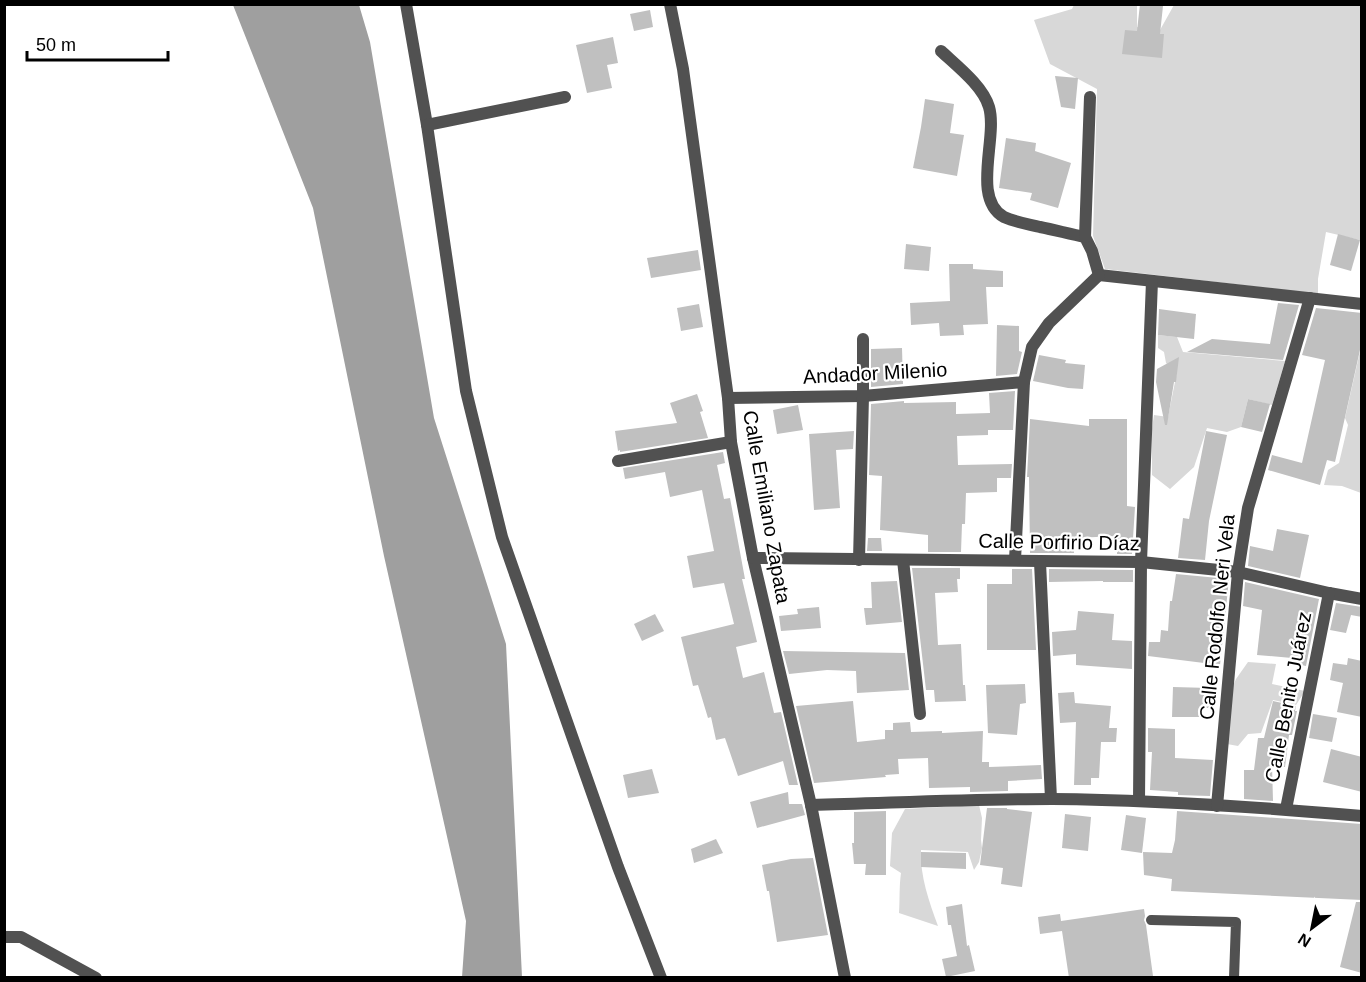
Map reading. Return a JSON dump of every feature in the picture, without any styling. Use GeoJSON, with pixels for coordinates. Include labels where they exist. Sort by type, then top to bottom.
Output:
{"type":"FeatureCollection","features":[{"type":"Feature","properties":{"kind":"street"},"geometry":{"type":"LineString","coordinates":[[406,4],[427,125],[466,391],[502,537],[614,856],[661,978]]}},
{"type":"Feature","properties":{"kind":"street","name":"Calle Emiliano Zapata"},"geometry":{"type":"LineString","coordinates":[[670,4],[683,69],[728,398],[731,442],[753,558],[811,805],[845,978]]}},
{"type":"Feature","properties":{"kind":"street"},"geometry":{"type":"LineString","coordinates":[[941,51],[978,88],[989,108],[991,122],[987,189],[994,208],[1005,217],[1020,223],[1085,237]]}},
{"type":"Feature","properties":{"kind":"street"},"geometry":{"type":"LineString","coordinates":[[427,125],[565,97]]}},
{"type":"Feature","properties":{"kind":"street"},"geometry":{"type":"LineString","coordinates":[[1090,97],[1085,237],[1099,275]]}},
{"type":"Feature","properties":{"kind":"street"},"geometry":{"type":"LineString","coordinates":[[1099,275],[1362,304]]}},
{"type":"Feature","properties":{"kind":"street"},"geometry":{"type":"LineString","coordinates":[[1016,560],[1024,382],[1032,347],[1048,323],[1099,275]]}},
{"type":"Feature","properties":{"kind":"street"},"geometry":{"type":"LineString","coordinates":[[1139,801],[1142,562],[1152,282]]}},
{"type":"Feature","properties":{"kind":"street","name":"Calle Rodolfo Neri Vela"},"geometry":{"type":"LineString","coordinates":[[1217,806],[1238,572],[1248,508],[1310,298]]}},
{"type":"Feature","properties":{"kind":"street"},"geometry":{"type":"LineString","coordinates":[[859,560],[862,339]]}},
{"type":"Feature","properties":{"kind":"street","name":"Andador Milenio"},"geometry":{"type":"LineString","coordinates":[[728,398],[863,396],[1024,382]]}},
{"type":"Feature","properties":{"kind":"street"},"geometry":{"type":"LineString","coordinates":[[618,461],[731,442]]}},
{"type":"Feature","properties":{"kind":"street","name":"Calle Porfirio Díaz"},"geometry":{"type":"LineString","coordinates":[[753,558],[1142,562],[1238,572],[1362,599]]}},
{"type":"Feature","properties":{"kind":"street"},"geometry":{"type":"LineString","coordinates":[[903,560],[920,714]]}},
{"type":"Feature","properties":{"kind":"street"},"geometry":{"type":"LineString","coordinates":[[1040,562],[1051,799]]}},
{"type":"Feature","properties":{"kind":"street","name":"Calle Benito Juárez"},"geometry":{"type":"LineString","coordinates":[[1286,809],[1329,593]]}},
{"type":"Feature","properties":{"kind":"street"},"geometry":{"type":"LineString","coordinates":[[811,805],[1051,799],[1286,809],[1362,816]]}},
{"type":"Feature","properties":{"kind":"street"},"geometry":{"type":"LineString","coordinates":[[4,937],[21,936],[96,978]]}},
{"type":"Feature","properties":{"kind":"lane"},"geometry":{"type":"LineString","coordinates":[[1152,920],[1236,922],[1234,978]]}},
{"type":"Feature","properties":{"kind":"shaded area"},"geometry":{"type":"Polygon","coordinates":[[[233,5],[359,5],[370,42],[434,418],[506,644],[522,977],[462,977],[466,921],[384,556],[313,208],[233,5]]]}},
{"type":"Feature","properties":{"kind":"shaded area"},"geometry":{"type":"Polygon","coordinates":[[[1074,5],[1137,5],[1137,27],[1160,30],[1174,5],[1361,5],[1361,239],[1326,232],[1318,279],[1318,294],[1105,269],[1093,236],[1097,89],[1050,64],[1034,20],[1072,9],[1074,5]]]}},
{"type":"Feature","properties":{"kind":"shaded area"},"geometry":{"type":"Polygon","coordinates":[[[1158,335],[1177,337],[1183,352],[1285,361],[1272,405],[1248,399],[1241,427],[1227,432],[1207,428],[1194,467],[1170,489],[1152,475],[1154,415],[1168,417],[1177,372],[1166,363],[1164,352],[1158,348],[1158,335]]]}},
{"type":"Feature","properties":{"kind":"shaded area"},"geometry":{"type":"Polygon","coordinates":[[[1361,347],[1362,493],[1342,486],[1324,485],[1328,470],[1339,463],[1348,425],[1345,418],[1361,347]]]}},
{"type":"Feature","properties":{"kind":"shaded area"},"geometry":{"type":"Polygon","coordinates":[[[1248,662],[1276,664],[1272,684],[1305,691],[1296,705],[1273,700],[1261,733],[1248,734],[1238,746],[1227,744],[1227,700],[1236,679],[1248,662]]]}},
{"type":"Feature","properties":{"kind":"shaded area"},"geometry":{"type":"Polygon","coordinates":[[[979,805],[982,818],[982,848],[979,862],[974,870],[968,852],[921,850],[928,898],[938,926],[899,913],[901,873],[890,866],[892,833],[905,809],[979,805]]]}},
{"type":"Feature","properties":{"kind":"building"},"geometry":{"type":"Polygon","coordinates":[[[1140,4],[1163,6],[1160,34],[1164,34],[1162,58],[1122,54],[1125,30],[1137,31],[1140,4]]]}},
{"type":"Feature","properties":{"kind":"building"},"geometry":{"type":"Polygon","coordinates":[[[650,10],[653,27],[634,31],[630,14],[650,10]]]}},
{"type":"Feature","properties":{"kind":"building"},"geometry":{"type":"Polygon","coordinates":[[[613,37],[618,63],[607,65],[612,88],[587,93],[576,45],[613,37]]]}},
{"type":"Feature","properties":{"kind":"building"},"geometry":{"type":"Polygon","coordinates":[[[1055,76],[1078,78],[1075,109],[1061,107],[1055,76]]]}},
{"type":"Feature","properties":{"kind":"building"},"geometry":{"type":"Polygon","coordinates":[[[925,99],[954,104],[950,133],[964,135],[957,176],[913,168],[925,99]]]}},
{"type":"Feature","properties":{"kind":"building"},"geometry":{"type":"Polygon","coordinates":[[[1006,138],[1036,143],[1035,151],[1071,163],[1058,208],[1030,200],[1032,193],[999,188],[1006,138]]]}},
{"type":"Feature","properties":{"kind":"building"},"geometry":{"type":"Polygon","coordinates":[[[1338,234],[1360,240],[1351,271],[1330,265],[1338,234]]]}},
{"type":"Feature","properties":{"kind":"building"},"geometry":{"type":"Polygon","coordinates":[[[906,244],[931,247],[929,271],[904,269],[906,244]]]}},
{"type":"Feature","properties":{"kind":"building"},"geometry":{"type":"Polygon","coordinates":[[[698,250],[701,270],[651,278],[647,258],[698,250]]]}},
{"type":"Feature","properties":{"kind":"building"},"geometry":{"type":"Polygon","coordinates":[[[949,264],[973,264],[973,269],[1003,271],[1003,287],[986,287],[988,324],[963,325],[964,335],[940,336],[939,323],[911,325],[910,303],[950,301],[949,264]]]}},
{"type":"Feature","properties":{"kind":"building"},"geometry":{"type":"Polygon","coordinates":[[[1278,303],[1299,305],[1283,360],[1187,352],[1212,339],[1270,344],[1278,303]]]}},
{"type":"Feature","properties":{"kind":"building"},"geometry":{"type":"Polygon","coordinates":[[[699,304],[703,327],[681,331],[677,308],[699,304]]]}},
{"type":"Feature","properties":{"kind":"building"},"geometry":{"type":"Polygon","coordinates":[[[1316,308],[1362,313],[1362,341],[1335,462],[1327,460],[1320,485],[1268,470],[1272,455],[1302,463],[1325,360],[1302,355],[1316,308]]]}},
{"type":"Feature","properties":{"kind":"building"},"geometry":{"type":"Polygon","coordinates":[[[1159,309],[1196,314],[1194,339],[1158,335],[1159,309]]]}},
{"type":"Feature","properties":{"kind":"building"},"geometry":{"type":"Polygon","coordinates":[[[997,325],[1019,326],[1019,351],[1022,352],[1017,374],[996,376],[997,325]]]}},
{"type":"Feature","properties":{"kind":"building"},"geometry":{"type":"Polygon","coordinates":[[[902,348],[903,384],[871,387],[871,349],[902,348]]]}},
{"type":"Feature","properties":{"kind":"building"},"geometry":{"type":"Polygon","coordinates":[[[1039,355],[1066,360],[1065,363],[1085,365],[1083,389],[1033,381],[1039,355]]]}},
{"type":"Feature","properties":{"kind":"building"},"geometry":{"type":"Polygon","coordinates":[[[1179,357],[1176,382],[1174,382],[1167,425],[1165,425],[1156,382],[1157,369],[1179,357]]]}},
{"type":"Feature","properties":{"kind":"building"},"geometry":{"type":"Polygon","coordinates":[[[1015,391],[1013,430],[988,430],[988,435],[957,436],[958,465],[1012,464],[1011,478],[997,478],[997,492],[966,493],[961,552],[928,552],[928,535],[880,530],[882,476],[869,475],[871,404],[904,401],[904,403],[956,402],[956,414],[990,413],[989,393],[1015,391]]]}},
{"type":"Feature","properties":{"kind":"building"},"geometry":{"type":"Polygon","coordinates":[[[697,394],[708,438],[618,451],[615,431],[677,423],[670,403],[697,394]]]}},
{"type":"Feature","properties":{"kind":"building"},"geometry":{"type":"Polygon","coordinates":[[[1248,399],[1270,404],[1262,432],[1241,427],[1248,399]]]}},
{"type":"Feature","properties":{"kind":"building"},"geometry":{"type":"Polygon","coordinates":[[[798,405],[803,430],[777,434],[773,410],[798,405]]]}},
{"type":"Feature","properties":{"kind":"building"},"geometry":{"type":"Polygon","coordinates":[[[1030,419],[1089,426],[1089,419],[1127,419],[1127,506],[1135,507],[1132,554],[1117,554],[1118,536],[1074,538],[1074,553],[1030,553],[1029,477],[1027,477],[1030,419]]]}},
{"type":"Feature","properties":{"kind":"building"},"geometry":{"type":"Polygon","coordinates":[[[854,431],[853,449],[836,450],[840,508],[814,510],[809,434],[854,431]]]}},
{"type":"Feature","properties":{"kind":"building"},"geometry":{"type":"Polygon","coordinates":[[[1206,431],[1227,435],[1209,521],[1205,560],[1178,558],[1183,518],[1189,519],[1206,431]]]}},
{"type":"Feature","properties":{"kind":"building"},"geometry":{"type":"Polygon","coordinates":[[[723,452],[725,463],[717,465],[724,499],[730,498],[745,579],[742,579],[757,642],[736,647],[743,678],[764,672],[774,713],[781,712],[798,785],[789,785],[783,761],[738,776],[725,738],[716,740],[711,717],[708,718],[698,685],[693,686],[681,637],[734,624],[724,583],[693,588],[687,556],[714,551],[702,490],[670,497],[665,472],[625,479],[623,468],[723,452]]]}},
{"type":"Feature","properties":{"kind":"building"},"geometry":{"type":"Polygon","coordinates":[[[1277,529],[1309,535],[1300,578],[1248,566],[1250,546],[1273,551],[1277,529]]]}},
{"type":"Feature","properties":{"kind":"building"},"geometry":{"type":"Polygon","coordinates":[[[868,538],[881,538],[882,551],[867,551],[868,538]]]}},
{"type":"Feature","properties":{"kind":"building"},"geometry":{"type":"Polygon","coordinates":[[[912,568],[960,568],[960,579],[957,579],[958,592],[935,593],[938,645],[961,644],[966,701],[935,702],[934,690],[926,690],[912,568]]]}},
{"type":"Feature","properties":{"kind":"building"},"geometry":{"type":"Polygon","coordinates":[[[1012,569],[1032,569],[1036,650],[987,650],[987,584],[1012,584],[1012,569]]]}},
{"type":"Feature","properties":{"kind":"building"},"geometry":{"type":"Polygon","coordinates":[[[1049,569],[1133,570],[1133,582],[1049,582],[1049,569]]]}},
{"type":"Feature","properties":{"kind":"building"},"geometry":{"type":"Polygon","coordinates":[[[1176,574],[1229,579],[1220,665],[1148,656],[1149,642],[1160,642],[1161,630],[1168,631],[1170,601],[1172,601],[1176,574]]]}},
{"type":"Feature","properties":{"kind":"building"},"geometry":{"type":"Polygon","coordinates":[[[897,581],[902,622],[866,625],[864,608],[872,608],[871,582],[897,581]]]}},
{"type":"Feature","properties":{"kind":"building"},"geometry":{"type":"Polygon","coordinates":[[[1245,582],[1319,599],[1306,666],[1291,663],[1292,658],[1257,655],[1262,610],[1243,606],[1245,582]]]}},
{"type":"Feature","properties":{"kind":"building"},"geometry":{"type":"Polygon","coordinates":[[[1336,603],[1362,607],[1362,617],[1351,615],[1346,633],[1330,630],[1336,603]]]}},
{"type":"Feature","properties":{"kind":"building"},"geometry":{"type":"Polygon","coordinates":[[[819,607],[821,628],[781,631],[779,616],[798,614],[797,609],[819,607]]]}},
{"type":"Feature","properties":{"kind":"building"},"geometry":{"type":"Polygon","coordinates":[[[1078,611],[1114,614],[1112,640],[1132,641],[1132,669],[1076,665],[1076,654],[1053,656],[1052,632],[1076,630],[1078,611]]]}},
{"type":"Feature","properties":{"kind":"building"},"geometry":{"type":"Polygon","coordinates":[[[655,614],[664,631],[642,641],[634,624],[655,614]]]}},
{"type":"Feature","properties":{"kind":"building"},"geometry":{"type":"Polygon","coordinates":[[[783,651],[905,653],[909,690],[857,693],[856,671],[827,670],[789,674],[783,651]]]}},
{"type":"Feature","properties":{"kind":"building"},"geometry":{"type":"Polygon","coordinates":[[[1348,658],[1362,661],[1362,717],[1337,712],[1343,683],[1330,680],[1333,663],[1347,665],[1348,658]]]}},
{"type":"Feature","properties":{"kind":"building"},"geometry":{"type":"Polygon","coordinates":[[[1025,684],[1026,703],[1020,704],[1017,735],[988,733],[986,685],[1025,684]]]}},
{"type":"Feature","properties":{"kind":"building"},"geometry":{"type":"Polygon","coordinates":[[[1173,687],[1210,688],[1211,708],[1201,708],[1201,717],[1172,717],[1173,687]]]}},
{"type":"Feature","properties":{"kind":"building"},"geometry":{"type":"Polygon","coordinates":[[[1074,692],[1075,703],[1111,706],[1109,728],[1117,728],[1116,742],[1101,742],[1099,778],[1091,778],[1091,785],[1074,785],[1076,722],[1060,723],[1058,693],[1074,692]]]}},
{"type":"Feature","properties":{"kind":"building"},"geometry":{"type":"Polygon","coordinates":[[[853,701],[857,742],[885,739],[885,730],[893,730],[893,723],[910,722],[911,732],[983,731],[982,762],[989,762],[989,767],[1041,765],[1042,779],[1008,781],[1008,791],[970,792],[970,787],[929,788],[928,758],[898,759],[899,774],[885,775],[886,777],[814,783],[796,706],[853,701]]]}},
{"type":"Feature","properties":{"kind":"building"},"geometry":{"type":"Polygon","coordinates":[[[1273,701],[1296,706],[1295,711],[1297,711],[1292,735],[1289,735],[1285,767],[1272,765],[1273,801],[1244,799],[1244,770],[1254,770],[1258,738],[1264,738],[1273,701]]]}},
{"type":"Feature","properties":{"kind":"building"},"geometry":{"type":"Polygon","coordinates":[[[1313,714],[1337,718],[1332,742],[1309,738],[1313,714]]]}},
{"type":"Feature","properties":{"kind":"building"},"geometry":{"type":"Polygon","coordinates":[[[1148,728],[1175,729],[1175,758],[1213,760],[1210,796],[1178,795],[1178,792],[1150,790],[1152,752],[1148,752],[1148,728]]]}},
{"type":"Feature","properties":{"kind":"building"},"geometry":{"type":"Polygon","coordinates":[[[1331,749],[1362,757],[1362,792],[1323,782],[1331,749]]]}},
{"type":"Feature","properties":{"kind":"building"},"geometry":{"type":"Polygon","coordinates":[[[652,769],[659,793],[628,798],[623,775],[652,769]]]}},
{"type":"Feature","properties":{"kind":"building"},"geometry":{"type":"Polygon","coordinates":[[[788,792],[789,804],[802,804],[805,815],[757,828],[750,802],[788,792]]]}},
{"type":"Feature","properties":{"kind":"building"},"geometry":{"type":"Polygon","coordinates":[[[987,808],[1032,812],[1022,887],[1001,884],[1003,868],[980,865],[987,808]]]}},
{"type":"Feature","properties":{"kind":"building"},"geometry":{"type":"Polygon","coordinates":[[[886,811],[886,875],[865,875],[866,864],[854,864],[852,843],[854,843],[854,812],[886,811]]]}},
{"type":"Feature","properties":{"kind":"building"},"geometry":{"type":"Polygon","coordinates":[[[1177,811],[1362,824],[1362,900],[1171,891],[1172,879],[1144,875],[1143,852],[1172,853],[1177,811]]]}},
{"type":"Feature","properties":{"kind":"building"},"geometry":{"type":"Polygon","coordinates":[[[1065,814],[1091,817],[1088,851],[1062,848],[1065,814]]]}},
{"type":"Feature","properties":{"kind":"building"},"geometry":{"type":"Polygon","coordinates":[[[1126,815],[1146,818],[1142,853],[1121,850],[1126,815]]]}},
{"type":"Feature","properties":{"kind":"building"},"geometry":{"type":"Polygon","coordinates":[[[716,839],[723,853],[694,863],[691,849],[716,839]]]}},
{"type":"Feature","properties":{"kind":"building"},"geometry":{"type":"Polygon","coordinates":[[[921,852],[966,853],[966,869],[921,867],[921,852]]]}},
{"type":"Feature","properties":{"kind":"building"},"geometry":{"type":"Polygon","coordinates":[[[813,858],[828,935],[777,942],[769,891],[767,891],[762,865],[791,859],[813,858]]]}},
{"type":"Feature","properties":{"kind":"building"},"geometry":{"type":"Polygon","coordinates":[[[1356,902],[1362,902],[1362,973],[1340,967],[1356,902]]]}},
{"type":"Feature","properties":{"kind":"building"},"geometry":{"type":"Polygon","coordinates":[[[962,904],[967,946],[969,945],[975,971],[946,977],[942,959],[957,956],[951,925],[948,925],[946,907],[962,904]]]}},
{"type":"Feature","properties":{"kind":"building"},"geometry":{"type":"Polygon","coordinates":[[[1144,909],[1153,976],[1069,978],[1062,931],[1040,934],[1038,917],[1060,914],[1061,921],[1144,909]]]}}]}
